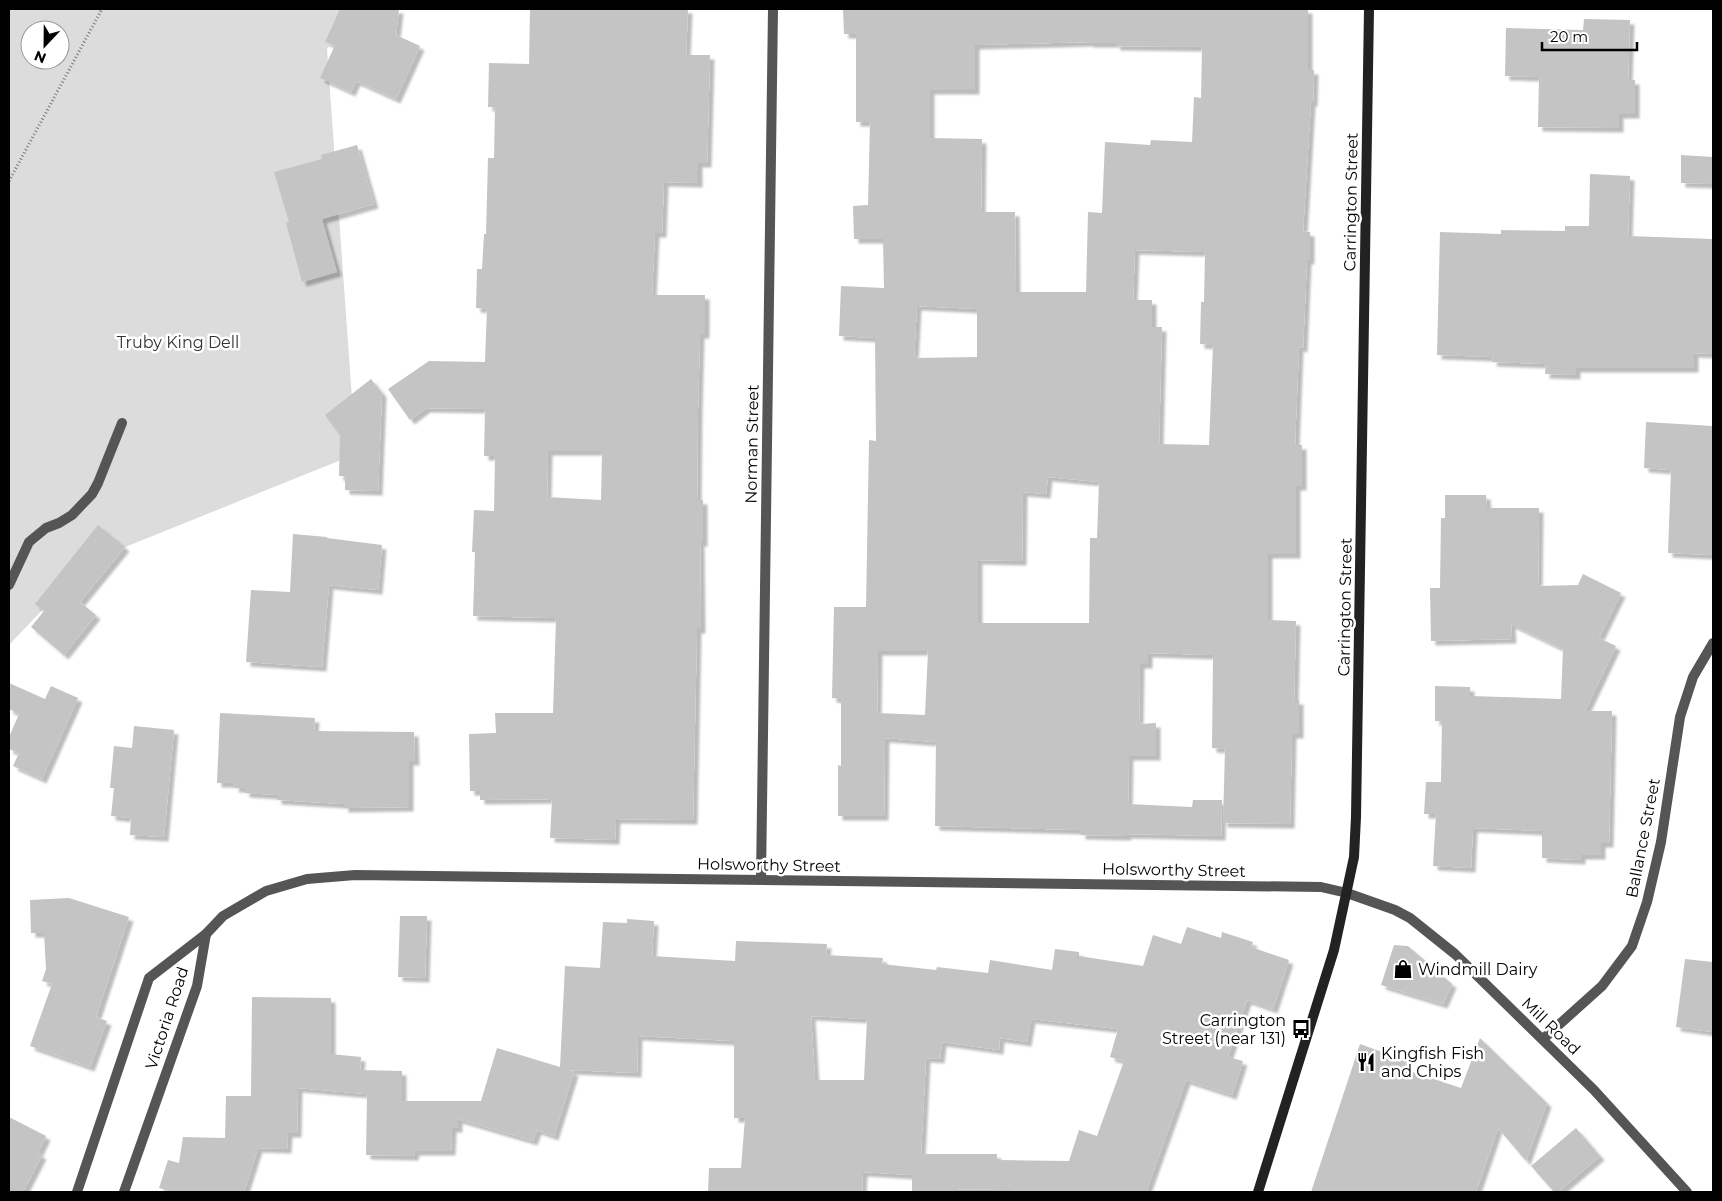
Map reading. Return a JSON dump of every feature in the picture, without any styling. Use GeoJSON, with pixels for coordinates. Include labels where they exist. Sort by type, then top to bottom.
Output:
{"type":"FeatureCollection","features":[{"type":"Feature","properties":{"kind":"main road","name":"Carrington Street"},"geometry":{"type":"LineString","coordinates":[[1258,1192],[1331,959],[1354,857],[1369,9]]}},
{"type":"Feature","properties":{"kind":"street","name":"Norman Street"},"geometry":{"type":"LineString","coordinates":[[761,879],[773,9]]}},
{"type":"Feature","properties":{"kind":"street"},"geometry":{"type":"LineString","coordinates":[[9,585],[29,542],[46,528],[72,515],[92,494],[122,423]]}},
{"type":"Feature","properties":{"kind":"street","name":"Ballance Street"},"geometry":{"type":"LineString","coordinates":[[1543,1039],[1602,986],[1632,946],[1647,902],[1661,842],[1680,717],[1693,677],[1713,643]]}},
{"type":"Feature","properties":{"kind":"street","name":"Holsworthy Street"},"geometry":{"type":"LineString","coordinates":[[206,934],[223,916],[266,891],[307,879],[355,875],[1321,887],[1347,893]]}},
{"type":"Feature","properties":{"kind":"street","name":"Mill Road"},"geometry":{"type":"LineString","coordinates":[[1347,893],[1395,910],[1410,918],[1455,954],[1594,1090],[1688,1192]]}},
{"type":"Feature","properties":{"kind":"street","name":"Victoria Road"},"geometry":{"type":"LineString","coordinates":[[77,1192],[149,978],[206,934]]}},
{"type":"Feature","properties":{"kind":"street","name":"Victoria Road"},"geometry":{"type":"LineString","coordinates":[[124,1192],[197,986],[206,934]]}},
{"type":"Feature","properties":{"kind":"path"},"geometry":{"type":"LineString","coordinates":[[9,181],[102,9]]}},
{"type":"Feature","properties":{"kind":"green space","name":"Truby King Dell"},"geometry":{"type":"Polygon","coordinates":[[[9,9],[357,9],[327,49],[356,454],[88,562],[9,645],[9,9]]]}},
{"type":"Feature","properties":{"kind":"building"},"geometry":{"type":"Polygon","coordinates":[[[340,9],[399,9],[396,35],[420,46],[396,99],[356,81],[351,92],[320,78],[335,45],[325,42],[340,9]]]}},
{"type":"Feature","properties":{"kind":"building"},"geometry":{"type":"Polygon","coordinates":[[[530,9],[688,9],[686,55],[710,55],[707,163],[698,163],[698,183],[664,182],[662,233],[655,233],[652,295],[705,295],[705,334],[700,334],[698,408],[697,500],[703,500],[703,542],[700,542],[701,629],[697,629],[693,820],[616,819],[615,840],[550,838],[552,799],[480,800],[480,791],[470,791],[469,734],[496,733],[495,713],[553,713],[556,618],[473,616],[475,552],[472,552],[474,510],[494,511],[495,456],[484,456],[485,409],[426,408],[410,420],[388,389],[429,361],[485,362],[487,309],[476,308],[477,269],[482,269],[484,234],[486,234],[488,158],[494,158],[495,107],[488,107],[489,63],[529,64],[530,9]],[[548,451],[547,497],[601,500],[602,451],[548,451]]]}},
{"type":"Feature","properties":{"kind":"building"},"geometry":{"type":"Polygon","coordinates":[[[843,9],[1308,9],[1308,70],[1314,70],[1303,231],[1310,232],[1310,260],[1307,260],[1303,348],[1299,347],[1295,445],[1302,445],[1302,486],[1296,486],[1296,554],[1268,554],[1268,620],[1296,621],[1294,700],[1299,700],[1299,734],[1292,734],[1290,824],[1223,823],[1225,749],[1212,748],[1213,655],[1148,653],[1148,664],[1140,664],[1139,724],[1156,723],[1156,756],[1129,756],[1128,804],[1192,807],[1193,800],[1222,800],[1221,836],[1081,835],[1081,830],[935,826],[936,742],[885,738],[884,816],[838,816],[838,765],[841,766],[841,699],[832,698],[834,607],[866,607],[869,440],[876,441],[875,338],[839,336],[841,286],[884,288],[883,239],[854,239],[853,206],[868,205],[870,122],[856,122],[856,34],[844,34],[843,9]],[[1089,42],[975,45],[975,90],[930,90],[930,138],[982,139],[981,212],[1015,212],[1016,292],[1086,292],[1088,212],[1102,213],[1105,142],[1150,145],[1151,140],[1192,142],[1194,97],[1201,98],[1202,47],[1116,46],[1116,43],[1089,42]],[[1135,250],[1133,300],[1152,300],[1152,327],[1162,327],[1159,444],[1209,445],[1213,345],[1200,344],[1201,302],[1204,302],[1205,252],[1135,250]],[[917,306],[914,358],[977,357],[977,309],[917,306]],[[1048,477],[1046,494],[1023,492],[1022,561],[978,560],[978,623],[1089,623],[1090,538],[1097,538],[1099,482],[1048,477]],[[878,651],[877,713],[925,715],[928,651],[878,651]]]}},
{"type":"Feature","properties":{"kind":"building"},"geometry":{"type":"Polygon","coordinates":[[[1584,19],[1630,20],[1628,80],[1635,80],[1635,114],[1619,114],[1619,128],[1538,127],[1539,77],[1505,76],[1506,28],[1583,30],[1584,19]]]}},
{"type":"Feature","properties":{"kind":"building"},"geometry":{"type":"Polygon","coordinates":[[[357,145],[374,204],[322,219],[337,272],[302,282],[286,223],[289,222],[274,172],[322,159],[321,155],[357,145]]]}},
{"type":"Feature","properties":{"kind":"building"},"geometry":{"type":"Polygon","coordinates":[[[1681,155],[1713,157],[1713,184],[1681,183],[1681,155]]]}},
{"type":"Feature","properties":{"kind":"building"},"geometry":{"type":"Polygon","coordinates":[[[1590,174],[1630,176],[1628,236],[1713,239],[1713,354],[1694,353],[1694,368],[1576,368],[1576,375],[1545,374],[1546,364],[1492,362],[1493,357],[1437,355],[1440,232],[1501,234],[1501,230],[1565,231],[1565,226],[1589,226],[1590,174]]]}},
{"type":"Feature","properties":{"kind":"building"},"geometry":{"type":"Polygon","coordinates":[[[371,379],[382,393],[378,491],[345,490],[345,476],[339,476],[340,435],[325,415],[371,379]]]}},
{"type":"Feature","properties":{"kind":"building"},"geometry":{"type":"Polygon","coordinates":[[[1646,422],[1713,426],[1713,555],[1668,553],[1671,470],[1644,468],[1646,422]]]}},
{"type":"Feature","properties":{"kind":"building"},"geometry":{"type":"Polygon","coordinates":[[[1445,495],[1486,495],[1487,508],[1539,508],[1538,586],[1578,585],[1583,574],[1621,593],[1599,638],[1616,646],[1585,711],[1612,711],[1609,843],[1601,843],[1601,855],[1581,855],[1581,860],[1542,858],[1542,831],[1473,828],[1471,868],[1433,866],[1436,814],[1424,814],[1426,782],[1441,782],[1442,721],[1435,721],[1435,686],[1470,687],[1470,696],[1561,699],[1563,649],[1511,624],[1512,639],[1431,641],[1430,588],[1440,588],[1441,518],[1445,518],[1445,495]]]}},
{"type":"Feature","properties":{"kind":"building"},"geometry":{"type":"Polygon","coordinates":[[[98,525],[125,547],[80,602],[96,615],[64,655],[31,627],[44,611],[35,604],[98,525]]]}},
{"type":"Feature","properties":{"kind":"building"},"geometry":{"type":"Polygon","coordinates":[[[293,534],[382,545],[378,590],[329,585],[322,667],[246,662],[251,590],[290,592],[293,534]]]}},
{"type":"Feature","properties":{"kind":"building"},"geometry":{"type":"Polygon","coordinates":[[[9,683],[45,699],[51,686],[78,698],[42,779],[13,766],[19,753],[9,749],[9,737],[19,714],[9,709],[9,683]]]}},
{"type":"Feature","properties":{"kind":"building"},"geometry":{"type":"Polygon","coordinates":[[[220,713],[315,718],[314,731],[414,732],[415,761],[409,761],[409,807],[344,808],[344,804],[277,800],[277,795],[245,793],[245,788],[234,788],[235,783],[217,783],[220,713]]]}},
{"type":"Feature","properties":{"kind":"building"},"geometry":{"type":"Polygon","coordinates":[[[134,726],[174,730],[164,837],[130,835],[131,818],[111,816],[114,788],[110,788],[114,746],[132,748],[134,726]]]}},
{"type":"Feature","properties":{"kind":"building"},"geometry":{"type":"Polygon","coordinates":[[[69,898],[129,917],[96,1017],[107,1021],[90,1067],[30,1046],[52,984],[42,981],[46,969],[44,933],[31,933],[30,900],[69,898]]]}},
{"type":"Feature","properties":{"kind":"building"},"geometry":{"type":"Polygon","coordinates":[[[400,916],[427,916],[425,978],[398,977],[400,916]]]}},
{"type":"Feature","properties":{"kind":"building"},"geometry":{"type":"Polygon","coordinates":[[[627,919],[654,921],[652,956],[735,961],[736,941],[827,944],[826,955],[883,958],[882,964],[936,970],[937,967],[988,973],[990,960],[1052,970],[1055,949],[1079,952],[1079,956],[1143,966],[1153,935],[1181,944],[1187,927],[1221,938],[1222,932],[1253,942],[1251,947],[1289,960],[1273,1009],[1247,1000],[1228,1057],[1243,1061],[1232,1095],[1186,1080],[1146,1192],[1012,1192],[1012,1190],[954,1189],[954,1192],[912,1192],[912,1175],[863,1172],[862,1192],[708,1192],[709,1168],[741,1168],[745,1118],[734,1118],[734,1041],[638,1036],[637,1073],[569,1070],[574,1072],[554,1136],[537,1130],[533,1141],[458,1119],[458,1128],[452,1128],[451,1151],[415,1151],[414,1156],[366,1155],[367,1094],[298,1088],[297,1133],[288,1133],[287,1149],[258,1148],[244,1192],[173,1192],[159,1188],[168,1160],[179,1163],[183,1137],[225,1138],[226,1096],[251,1096],[252,997],[331,998],[331,1054],[361,1057],[360,1070],[402,1071],[402,1101],[481,1101],[497,1048],[560,1067],[565,966],[600,968],[603,922],[627,923],[627,919]],[[811,1016],[815,1080],[864,1080],[867,1019],[811,1016]],[[1031,1019],[1027,1042],[1000,1038],[999,1050],[942,1042],[940,1059],[926,1058],[921,1154],[997,1154],[997,1160],[1069,1161],[1079,1130],[1097,1136],[1124,1061],[1110,1057],[1118,1029],[1031,1019]]]}},
{"type":"Feature","properties":{"kind":"building"},"geometry":{"type":"Polygon","coordinates":[[[1394,945],[1408,946],[1452,984],[1443,1004],[1381,985],[1394,945]]]}},
{"type":"Feature","properties":{"kind":"building"},"geometry":{"type":"Polygon","coordinates":[[[1685,959],[1713,962],[1713,1032],[1676,1027],[1685,959]]]}},
{"type":"Feature","properties":{"kind":"building"},"geometry":{"type":"Polygon","coordinates":[[[1480,1038],[1547,1103],[1526,1161],[1498,1128],[1476,1192],[1311,1192],[1360,1044],[1407,1061],[1404,1069],[1461,1088],[1480,1038]]]}},
{"type":"Feature","properties":{"kind":"building"},"geometry":{"type":"Polygon","coordinates":[[[9,1117],[46,1136],[38,1153],[42,1155],[23,1192],[9,1192],[9,1117]]]}},
{"type":"Feature","properties":{"kind":"building"},"geometry":{"type":"Polygon","coordinates":[[[1576,1128],[1600,1156],[1558,1192],[1554,1192],[1531,1166],[1576,1128]]]}},
{"type":"Feature","properties":{"kind":"place","name":"Windmill Dairy"},"geometry":{"type":"Point","coordinates":[1403,969]}},
{"type":"Feature","properties":{"kind":"place","name":"Carrington Street (near 131)"},"geometry":{"type":"Point","coordinates":[1301,1029]}},
{"type":"Feature","properties":{"kind":"place","name":"Kingfish Fish and Chips"},"geometry":{"type":"Point","coordinates":[1366,1062]}}]}
